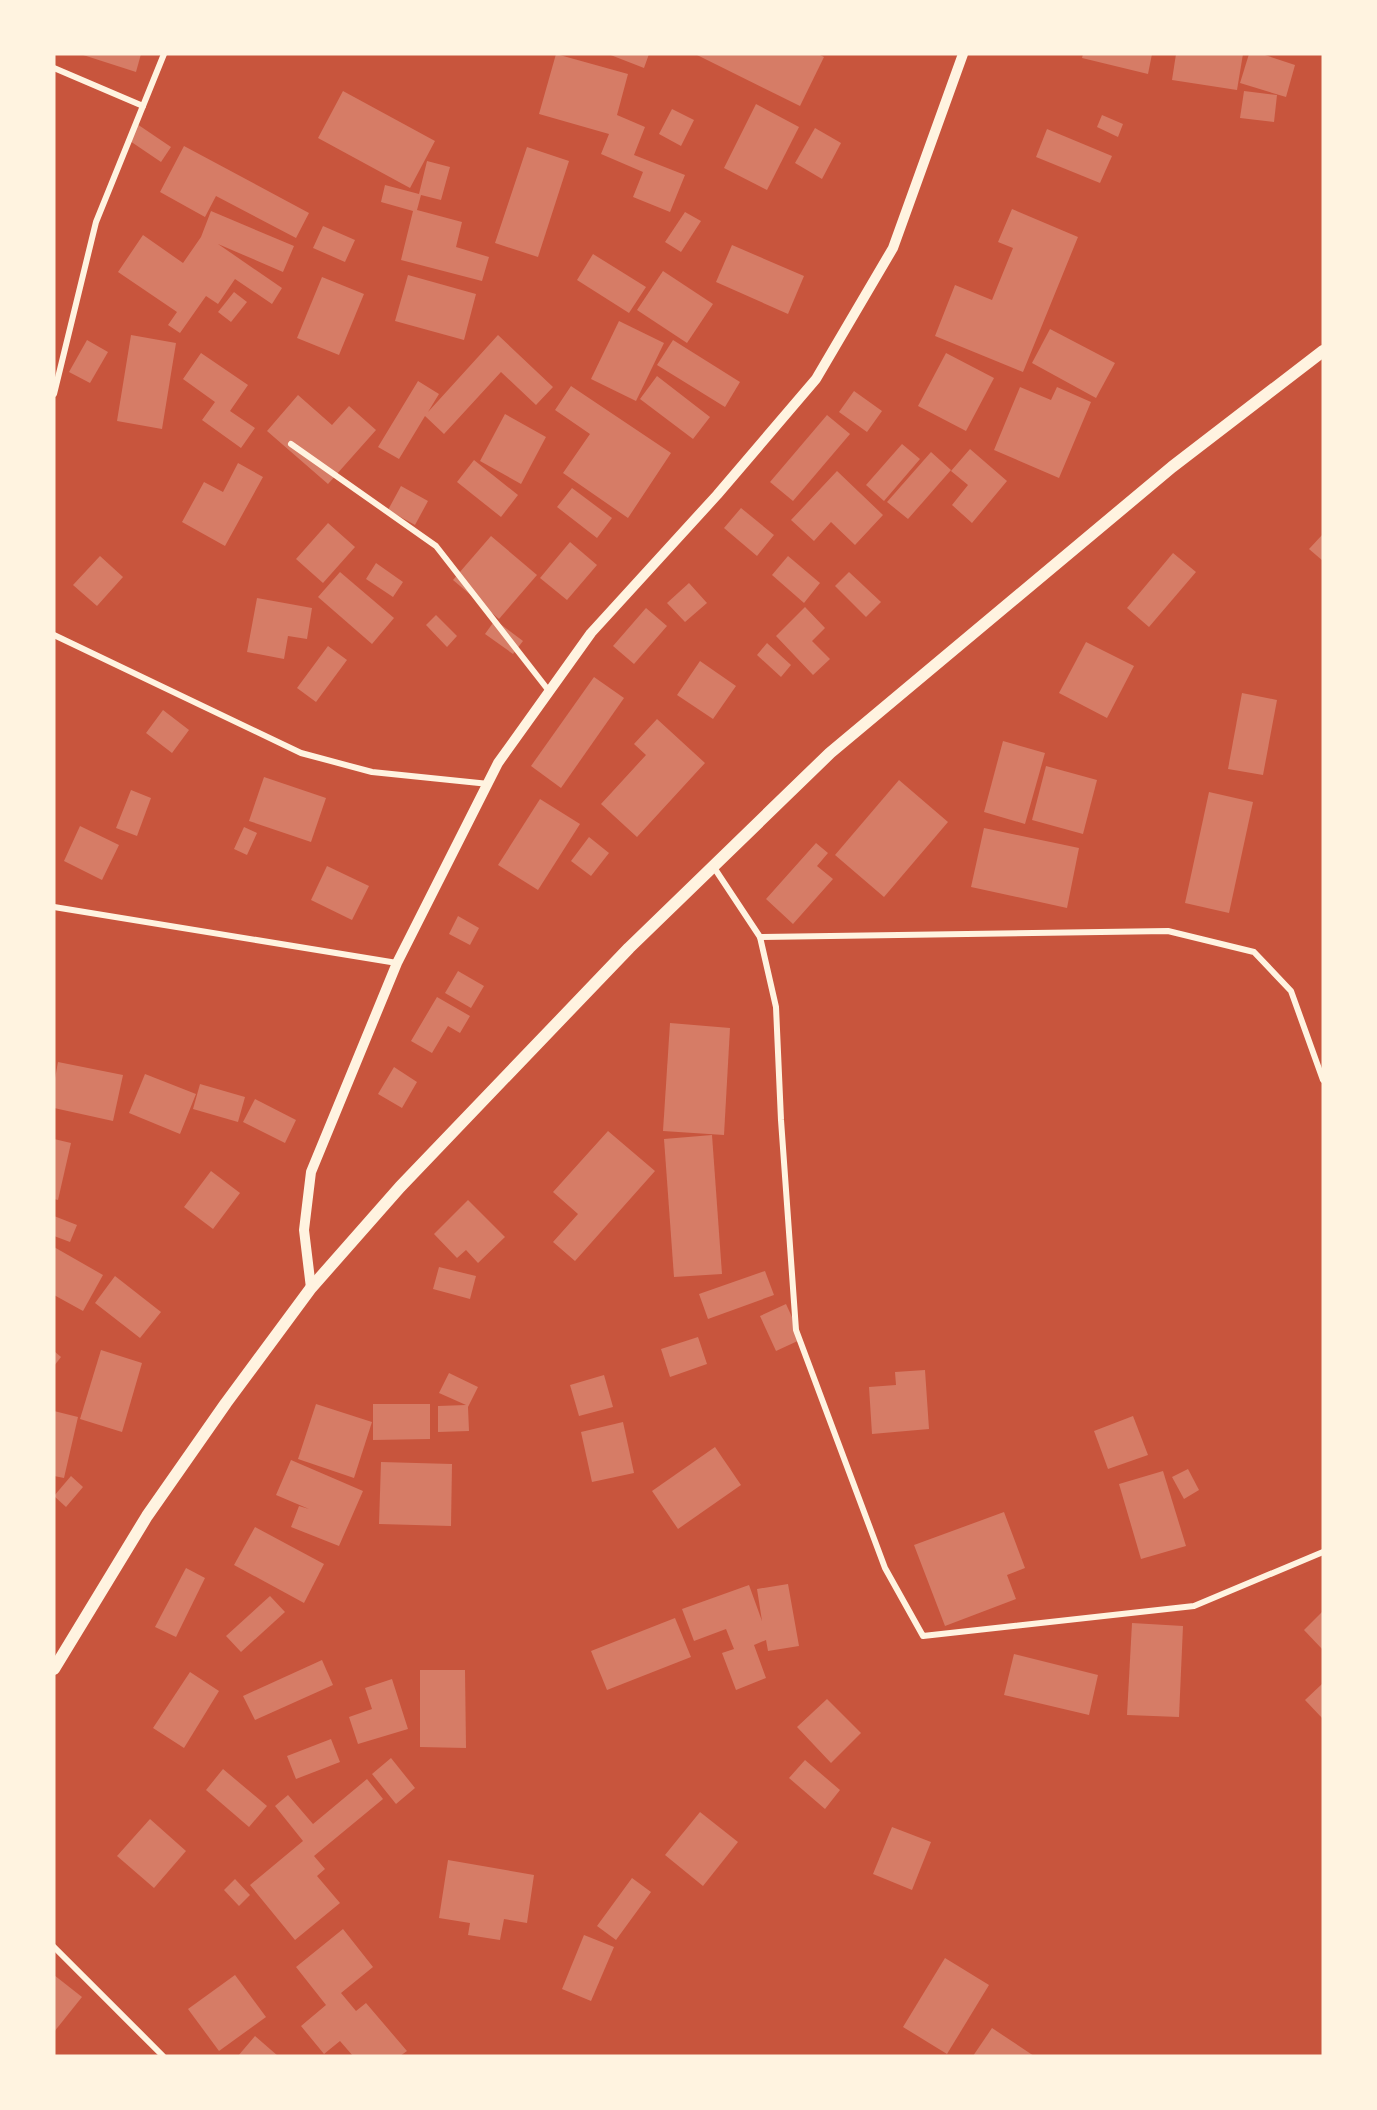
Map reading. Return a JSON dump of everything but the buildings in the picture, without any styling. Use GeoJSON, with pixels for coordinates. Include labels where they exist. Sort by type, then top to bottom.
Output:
{"type":"FeatureCollection","features":[{"type":"Feature","properties":{"kind":"main road"},"geometry":{"type":"LineString","coordinates":[[54,1669],[147,1516],[226,1403],[311,1288],[399,1186],[629,948],[830,753],[1172,467],[1323,351]]}},
{"type":"Feature","properties":{"kind":"street"},"geometry":{"type":"LineString","coordinates":[[54,394],[96,222],[164,54]]}},
{"type":"Feature","properties":{"kind":"street"},"geometry":{"type":"LineString","coordinates":[[311,1288],[304,1230],[311,1172],[397,963],[498,763],[591,633],[717,495],[816,379],[893,248],[963,54]]}},
{"type":"Feature","properties":{"kind":"street"},"geometry":{"type":"LineString","coordinates":[[54,68],[143,106]]}},
{"type":"Feature","properties":{"kind":"street"},"geometry":{"type":"LineString","coordinates":[[291,444],[436,546],[549,692]]}},
{"type":"Feature","properties":{"kind":"street"},"geometry":{"type":"LineString","coordinates":[[54,635],[301,753],[372,772],[489,784]]}},
{"type":"Feature","properties":{"kind":"street"},"geometry":{"type":"LineString","coordinates":[[713,866],[760,937],[776,1007],[781,1120],[796,1330],[885,1568],[924,1636],[1194,1606],[1323,1552]]}},
{"type":"Feature","properties":{"kind":"street"},"geometry":{"type":"LineString","coordinates":[[54,907],[397,963]]}},
{"type":"Feature","properties":{"kind":"street"},"geometry":{"type":"LineString","coordinates":[[760,937],[1168,931],[1254,952],[1291,991],[1323,1080]]}},
{"type":"Feature","properties":{"kind":"street"},"geometry":{"type":"LineString","coordinates":[[54,1947],[163,2056]]}}]}
